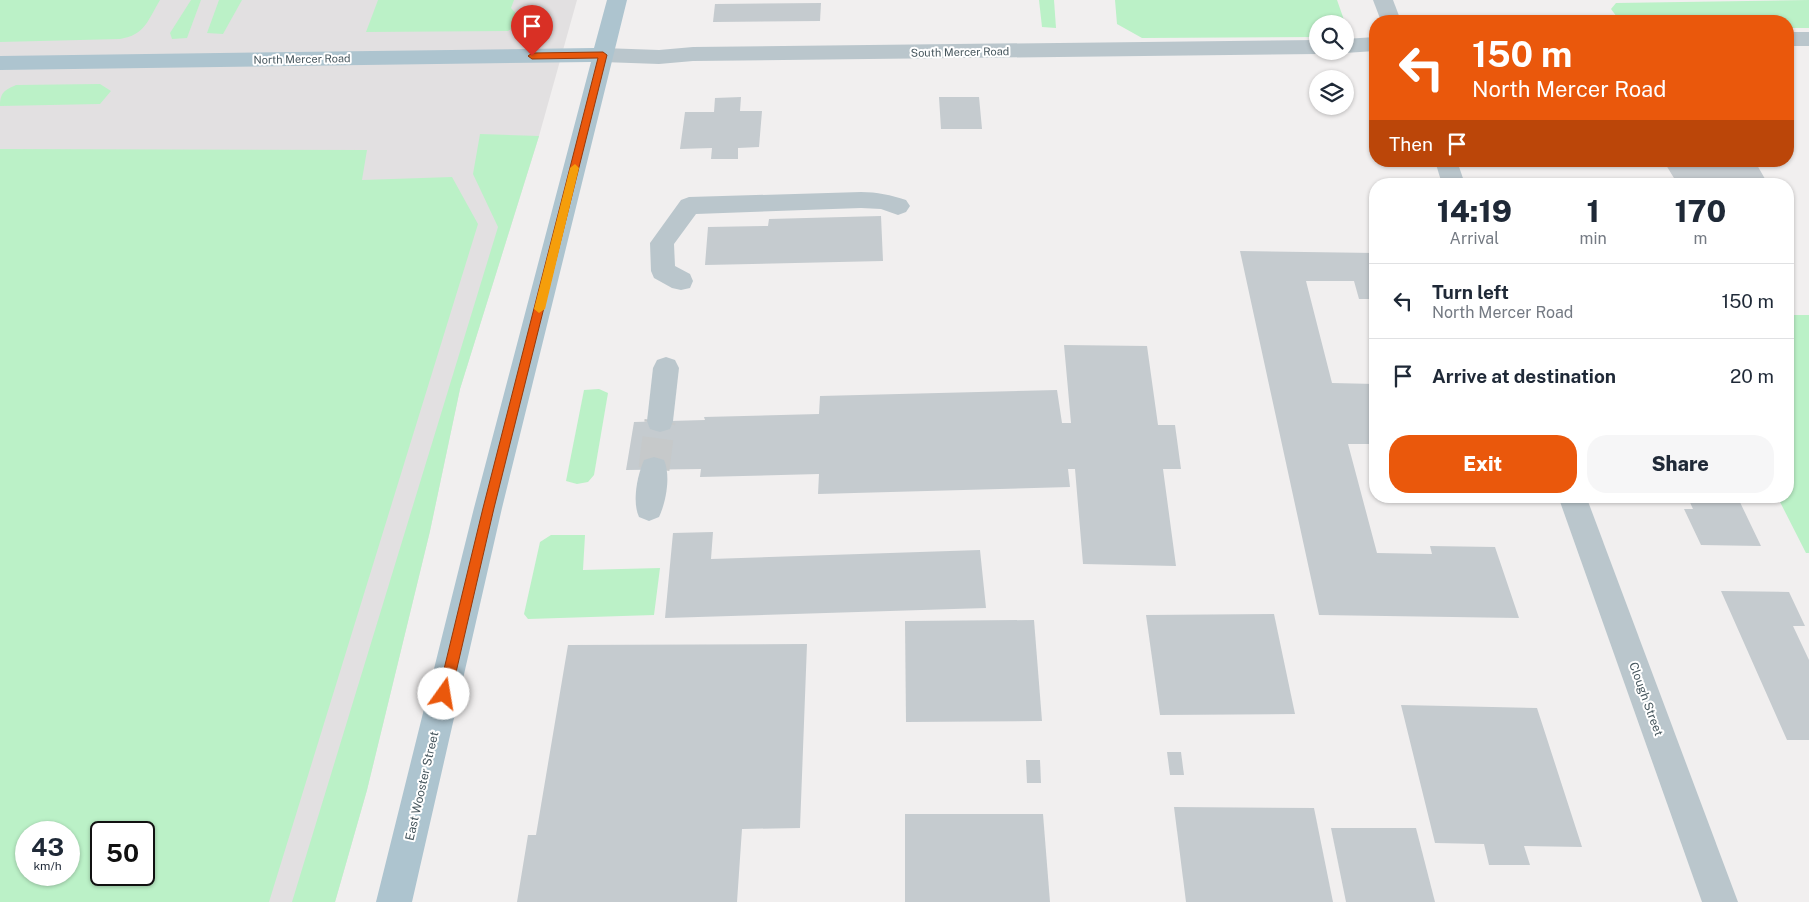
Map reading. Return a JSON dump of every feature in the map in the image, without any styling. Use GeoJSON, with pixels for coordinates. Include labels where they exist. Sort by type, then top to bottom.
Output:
{"type":"FeatureCollection","features":[{"type":"Feature","properties":{"kind":"main road","name":"East Wooster Street"},"geometry":{"type":"LineString","coordinates":[[394,902],[488,508],[617,0]]}},
{"type":"Feature","properties":{"kind":"main road","name":"North Mercer Road"},"geometry":{"type":"LineString","coordinates":[[0,62],[603,55]]}},
{"type":"Feature","properties":{"kind":"street"},"geometry":{"type":"LineString","coordinates":[[1383,0],[1389,15]]}},
{"type":"Feature","properties":{"kind":"street"},"geometry":{"type":"LineString","coordinates":[[1794,39],[1809,39]]}},
{"type":"Feature","properties":{"kind":"street"},"geometry":{"type":"LineString","coordinates":[[1354,45],[1369,44]]}},
{"type":"Feature","properties":{"kind":"street","name":"South Mercer Road"},"geometry":{"type":"LineString","coordinates":[[603,55],[660,57],[693,54],[1309,47]]}},
{"type":"Feature","properties":{"kind":"street"},"geometry":{"type":"LineString","coordinates":[[681,281],[663,271],[662,243],[689,206],[861,200],[881,201],[898,206]]}},
{"type":"Feature","properties":{"kind":"street"},"geometry":{"type":"LineString","coordinates":[[660,421],[666,368]]}},
{"type":"Feature","properties":{"kind":"street"},"geometry":{"type":"LineString","coordinates":[[649,508],[654,470]]}},
{"type":"Feature","properties":{"kind":"street","name":"Clough Street"},"geometry":{"type":"LineString","coordinates":[[1575,503],[1720,902]]}},
{"type":"Feature","properties":{"kind":"shaded area"},"geometry":{"type":"Polygon","coordinates":[[[0,0],[577,0],[539,136],[460,389],[430,531],[367,790],[335,902],[0,902],[0,0]]]}},
{"type":"Feature","properties":{"kind":"green space"},"geometry":{"type":"Polygon","coordinates":[[[0,0],[160,0],[145,26],[128,37],[120,39],[0,42],[0,0]]]}},
{"type":"Feature","properties":{"kind":"green space"},"geometry":{"type":"Polygon","coordinates":[[[191,0],[201,0],[187,38],[172,39],[170,33],[191,0]]]}},
{"type":"Feature","properties":{"kind":"green space"},"geometry":{"type":"Polygon","coordinates":[[[219,0],[242,0],[223,34],[207,33],[219,0]]]}},
{"type":"Feature","properties":{"kind":"green space"},"geometry":{"type":"Polygon","coordinates":[[[378,0],[514,0],[511,8],[523,21],[508,31],[366,32],[378,0]]]}},
{"type":"Feature","properties":{"kind":"green space"},"geometry":{"type":"Polygon","coordinates":[[[1039,0],[1054,0],[1056,28],[1042,27],[1039,0]]]}},
{"type":"Feature","properties":{"kind":"green space"},"geometry":{"type":"Polygon","coordinates":[[[1115,0],[1337,0],[1342,15],[1309,15],[1309,37],[1142,38],[1117,24],[1115,0]]]}},
{"type":"Feature","properties":{"kind":"green space"},"geometry":{"type":"Polygon","coordinates":[[[1809,0],[1809,28],[1794,28],[1794,15],[1616,15],[1611,9],[1616,3],[1809,0]]]}},
{"type":"Feature","properties":{"kind":"green space"},"geometry":{"type":"Polygon","coordinates":[[[100,84],[111,91],[100,104],[0,106],[4,92],[16,85],[100,84]]]}},
{"type":"Feature","properties":{"kind":"green space"},"geometry":{"type":"Polygon","coordinates":[[[480,134],[539,136],[460,389],[430,531],[367,790],[335,902],[292,902],[498,227],[473,174],[480,134]]]}},
{"type":"Feature","properties":{"kind":"green space"},"geometry":{"type":"Polygon","coordinates":[[[0,149],[367,150],[362,180],[452,177],[478,224],[269,902],[0,902],[0,149]]]}},
{"type":"Feature","properties":{"kind":"green space"},"geometry":{"type":"Polygon","coordinates":[[[1794,315],[1809,315],[1809,553],[1806,553],[1781,503],[1794,503],[1794,315]]]}},
{"type":"Feature","properties":{"kind":"green space"},"geometry":{"type":"Polygon","coordinates":[[[599,389],[608,393],[594,475],[588,482],[577,484],[566,481],[584,390],[599,389]]]}},
{"type":"Feature","properties":{"kind":"green space"},"geometry":{"type":"Polygon","coordinates":[[[551,535],[585,535],[583,570],[660,568],[654,615],[528,619],[524,614],[540,542],[551,535]]]}},
{"type":"Feature","properties":{"kind":"building"},"geometry":{"type":"Polygon","coordinates":[[[821,3],[820,21],[713,22],[715,4],[821,3]]]}},
{"type":"Feature","properties":{"kind":"building"},"geometry":{"type":"Polygon","coordinates":[[[741,97],[740,111],[762,111],[759,147],[738,148],[738,159],[711,159],[712,148],[680,149],[685,112],[714,112],[715,98],[741,97]]]}},
{"type":"Feature","properties":{"kind":"building"},"geometry":{"type":"Polygon","coordinates":[[[939,97],[979,97],[982,129],[941,129],[939,97]]]}},
{"type":"Feature","properties":{"kind":"building"},"geometry":{"type":"Polygon","coordinates":[[[1667,167],[1758,167],[1765,178],[1674,178],[1667,167]]]}},
{"type":"Feature","properties":{"kind":"building"},"geometry":{"type":"Polygon","coordinates":[[[881,216],[883,261],[705,265],[708,227],[768,226],[769,219],[881,216]]]}},
{"type":"Feature","properties":{"kind":"building"},"geometry":{"type":"Polygon","coordinates":[[[1240,251],[1369,253],[1369,299],[1359,299],[1354,281],[1306,281],[1332,383],[1369,384],[1369,444],[1348,444],[1377,553],[1432,554],[1430,546],[1495,547],[1519,618],[1319,615],[1240,251]]]}},
{"type":"Feature","properties":{"kind":"building"},"geometry":{"type":"Polygon","coordinates":[[[1064,345],[1147,346],[1158,425],[1175,425],[1181,469],[1163,469],[1176,566],[1083,564],[1075,469],[1068,469],[1070,487],[818,494],[819,474],[700,477],[701,469],[626,470],[634,422],[705,420],[704,417],[819,414],[820,396],[1057,390],[1062,423],[1071,423],[1064,345]]]}},
{"type":"Feature","properties":{"kind":"building"},"geometry":{"type":"Polygon","coordinates":[[[1690,503],[1740,503],[1761,546],[1701,545],[1684,509],[1693,509],[1690,503]]]}},
{"type":"Feature","properties":{"kind":"building"},"geometry":{"type":"Polygon","coordinates":[[[713,532],[711,559],[980,550],[986,608],[665,618],[673,533],[713,532]]]}},
{"type":"Feature","properties":{"kind":"building"},"geometry":{"type":"Polygon","coordinates":[[[1721,591],[1789,592],[1805,626],[1793,626],[1809,660],[1809,740],[1787,740],[1721,591]]]}},
{"type":"Feature","properties":{"kind":"building"},"geometry":{"type":"Polygon","coordinates":[[[1274,614],[1295,714],[1160,715],[1146,615],[1274,614]]]}},
{"type":"Feature","properties":{"kind":"building"},"geometry":{"type":"Polygon","coordinates":[[[1034,620],[1042,721],[906,722],[905,621],[1034,620]]]}},
{"type":"Feature","properties":{"kind":"building"},"geometry":{"type":"Polygon","coordinates":[[[807,644],[800,828],[742,829],[737,902],[517,902],[528,835],[536,835],[568,645],[807,644]]]}},
{"type":"Feature","properties":{"kind":"building"},"geometry":{"type":"Polygon","coordinates":[[[1401,705],[1537,708],[1582,847],[1524,846],[1530,865],[1489,865],[1484,844],[1435,843],[1401,705]]]}},
{"type":"Feature","properties":{"kind":"building"},"geometry":{"type":"Polygon","coordinates":[[[1167,752],[1181,752],[1184,775],[1170,775],[1167,752]]]}},
{"type":"Feature","properties":{"kind":"building"},"geometry":{"type":"Polygon","coordinates":[[[1026,760],[1040,760],[1041,783],[1027,783],[1026,760]]]}},
{"type":"Feature","properties":{"kind":"building"},"geometry":{"type":"Polygon","coordinates":[[[1174,807],[1314,808],[1333,902],[1186,902],[1174,807]]]}},
{"type":"Feature","properties":{"kind":"building"},"geometry":{"type":"Polygon","coordinates":[[[905,814],[1043,814],[1050,902],[905,902],[905,814]]]}},
{"type":"Feature","properties":{"kind":"building"},"geometry":{"type":"Polygon","coordinates":[[[1331,828],[1416,828],[1435,902],[1346,902],[1331,828]]]}},
{"type":"Feature","properties":{"kind":"tunnel"},"geometry":{"type":"LineString","coordinates":[[654,469],[660,421]]}},
{"type":"Feature","properties":{"kind":"slow traffic"},"geometry":{"type":"LineString","coordinates":[[539,309],[575,168]]}},
{"type":"Feature","properties":{"kind":"route"},"geometry":{"type":"LineString","coordinates":[[444,694],[488,508],[603,55],[532,56]]}}]}
